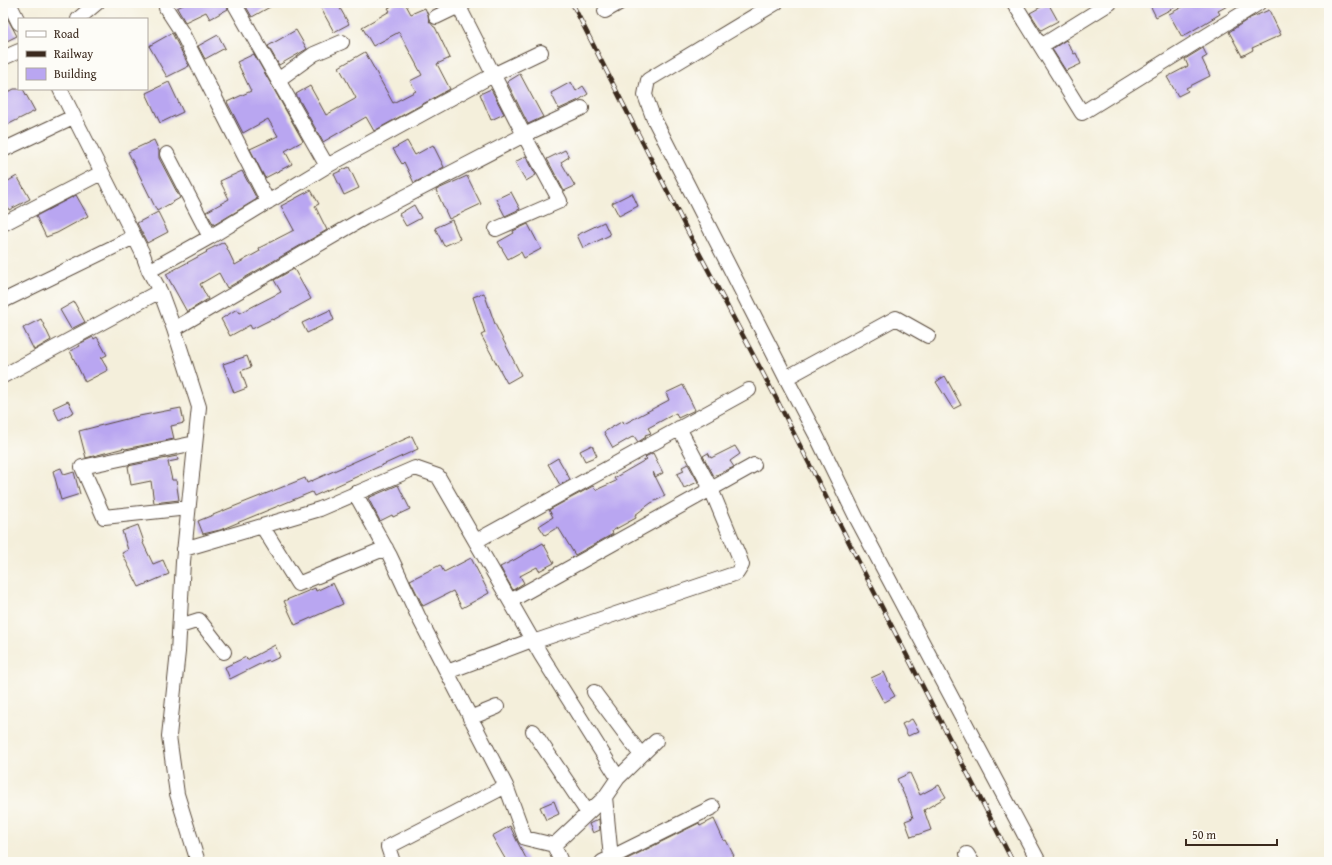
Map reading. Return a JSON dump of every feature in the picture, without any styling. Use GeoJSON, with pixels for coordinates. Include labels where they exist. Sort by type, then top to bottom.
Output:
{"type":"FeatureCollection","features":[{"type":"Feature","properties":{"kind":"street"},"geometry":{"type":"LineString","coordinates":[[9,3],[18,21]]}},
{"type":"Feature","properties":{"kind":"street"},"geometry":{"type":"LineString","coordinates":[[79,18],[97,3]]}},
{"type":"Feature","properties":{"kind":"street"},"geometry":{"type":"LineString","coordinates":[[166,3],[166,8],[181,31],[268,202]]}},
{"type":"Feature","properties":{"kind":"street"},"geometry":{"type":"LineString","coordinates":[[234,3],[327,166]]}},
{"type":"Feature","properties":{"kind":"street"},"geometry":{"type":"LineString","coordinates":[[605,11],[619,3]]}},
{"type":"Feature","properties":{"kind":"street"},"geometry":{"type":"LineString","coordinates":[[776,3],[648,80],[645,95],[654,117],[816,435],[857,519],[1039,862]]}},
{"type":"Feature","properties":{"kind":"street"},"geometry":{"type":"LineString","coordinates":[[1014,3],[1082,113],[1259,3]]}},
{"type":"Feature","properties":{"kind":"street"},"geometry":{"type":"LineString","coordinates":[[1041,46],[1110,3]]}},
{"type":"Feature","properties":{"kind":"street"},"geometry":{"type":"LineString","coordinates":[[436,17],[460,4],[493,75],[560,201],[496,229]]}},
{"type":"Feature","properties":{"kind":"street"},"geometry":{"type":"LineString","coordinates":[[278,80],[314,54],[342,42]]}},
{"type":"Feature","properties":{"kind":"street"},"geometry":{"type":"LineString","coordinates":[[3,58],[18,51]]}},
{"type":"Feature","properties":{"kind":"street"},"geometry":{"type":"LineString","coordinates":[[149,271],[210,237],[327,166],[493,75],[541,52]]}},
{"type":"Feature","properties":{"kind":"street"},"geometry":{"type":"LineString","coordinates":[[60,90],[160,291],[199,407],[184,549],[178,652],[169,736],[177,794],[198,862]]}},
{"type":"Feature","properties":{"kind":"street"},"geometry":{"type":"LineString","coordinates":[[174,329],[364,218],[524,135],[582,108]]}},
{"type":"Feature","properties":{"kind":"street"},"geometry":{"type":"LineString","coordinates":[[3,150],[73,117]]}},
{"type":"Feature","properties":{"kind":"street"},"geometry":{"type":"LineString","coordinates":[[167,154],[210,237]]}},
{"type":"Feature","properties":{"kind":"street"},"geometry":{"type":"LineString","coordinates":[[3,224],[101,173]]}},
{"type":"Feature","properties":{"kind":"street"},"geometry":{"type":"LineString","coordinates":[[3,301],[134,237]]}},
{"type":"Feature","properties":{"kind":"street"},"geometry":{"type":"LineString","coordinates":[[3,376],[160,291]]}},
{"type":"Feature","properties":{"kind":"street"},"geometry":{"type":"LineString","coordinates":[[786,378],[896,318],[928,336]]}},
{"type":"Feature","properties":{"kind":"street"},"geometry":{"type":"LineString","coordinates":[[476,541],[749,390]]}},
{"type":"Feature","properties":{"kind":"street"},"geometry":{"type":"LineString","coordinates":[[446,672],[533,641],[737,573],[742,565],[711,489],[679,428]]}},
{"type":"Feature","properties":{"kind":"street"},"geometry":{"type":"LineString","coordinates":[[188,508],[104,517],[82,467],[195,443]]}},
{"type":"Feature","properties":{"kind":"street"},"geometry":{"type":"LineString","coordinates":[[510,601],[754,465]]}},
{"type":"Feature","properties":{"kind":"street"},"geometry":{"type":"LineString","coordinates":[[184,549],[320,508],[414,468],[438,476],[533,641],[618,778]]}},
{"type":"Feature","properties":{"kind":"street"},"geometry":{"type":"LineString","coordinates":[[355,493],[386,548],[446,672],[506,786],[525,838],[554,845]]}},
{"type":"Feature","properties":{"kind":"street"},"geometry":{"type":"LineString","coordinates":[[262,526],[298,584],[386,548]]}},
{"type":"Feature","properties":{"kind":"street"},"geometry":{"type":"LineString","coordinates":[[180,626],[199,620],[224,652]]}},
{"type":"Feature","properties":{"kind":"street"},"geometry":{"type":"LineString","coordinates":[[594,692],[641,755]]}},
{"type":"Feature","properties":{"kind":"street"},"geometry":{"type":"LineString","coordinates":[[470,718],[497,707]]}},
{"type":"Feature","properties":{"kind":"street"},"geometry":{"type":"LineString","coordinates":[[533,731],[588,813]]}},
{"type":"Feature","properties":{"kind":"street"},"geometry":{"type":"LineString","coordinates":[[554,845],[606,797],[618,778],[656,741]]}},
{"type":"Feature","properties":{"kind":"street"},"geometry":{"type":"LineString","coordinates":[[393,862],[388,847],[506,786]]}},
{"type":"Feature","properties":{"kind":"street"},"geometry":{"type":"LineString","coordinates":[[606,797],[606,860],[712,807]]}},
{"type":"Feature","properties":{"kind":"street"},"geometry":{"type":"LineString","coordinates":[[554,845],[560,862]]}},
{"type":"Feature","properties":{"kind":"building"},"geometry":{"type":"Polygon","coordinates":[[[187,3],[226,3],[228,9],[210,19],[206,12],[185,22],[177,8],[187,3]]]}},
{"type":"Feature","properties":{"kind":"building"},"geometry":{"type":"Polygon","coordinates":[[[244,3],[277,3],[252,17],[244,3]]]}},
{"type":"Feature","properties":{"kind":"building"},"geometry":{"type":"Polygon","coordinates":[[[318,3],[337,3],[349,24],[334,32],[318,3]]]}},
{"type":"Feature","properties":{"kind":"building"},"geometry":{"type":"Polygon","coordinates":[[[398,3],[405,3],[411,14],[425,8],[429,21],[435,27],[450,58],[437,64],[450,89],[374,131],[366,117],[323,142],[296,94],[310,86],[326,115],[355,99],[356,98],[339,67],[365,52],[393,103],[416,91],[410,81],[422,75],[399,32],[373,46],[362,27],[390,11],[388,8],[398,3]]]}},
{"type":"Feature","properties":{"kind":"building"},"geometry":{"type":"Polygon","coordinates":[[[1048,3],[1058,21],[1041,30],[1030,13],[1048,3]]]}},
{"type":"Feature","properties":{"kind":"building"},"geometry":{"type":"Polygon","coordinates":[[[1149,3],[1183,3],[1156,17],[1149,3]]]}},
{"type":"Feature","properties":{"kind":"building"},"geometry":{"type":"Polygon","coordinates":[[[1190,3],[1233,3],[1218,11],[1220,14],[1182,37],[1169,14],[1190,3]]]}},
{"type":"Feature","properties":{"kind":"building"},"geometry":{"type":"Polygon","coordinates":[[[3,10],[17,36],[3,43],[3,10]]]}},
{"type":"Feature","properties":{"kind":"building"},"geometry":{"type":"Polygon","coordinates":[[[1269,10],[1281,35],[1252,48],[1253,50],[1242,56],[1229,32],[1250,18],[1269,10]]]}},
{"type":"Feature","properties":{"kind":"building"},"geometry":{"type":"Polygon","coordinates":[[[296,30],[307,49],[279,65],[268,46],[296,30]]]}},
{"type":"Feature","properties":{"kind":"building"},"geometry":{"type":"Polygon","coordinates":[[[172,33],[189,66],[167,77],[149,46],[172,33]]]}},
{"type":"Feature","properties":{"kind":"building"},"geometry":{"type":"Polygon","coordinates":[[[218,35],[225,48],[205,59],[198,46],[218,35]]]}},
{"type":"Feature","properties":{"kind":"building"},"geometry":{"type":"Polygon","coordinates":[[[1066,40],[1074,54],[1076,53],[1081,64],[1066,71],[1052,49],[1066,40]]]}},
{"type":"Feature","properties":{"kind":"building"},"geometry":{"type":"Polygon","coordinates":[[[1203,48],[1207,56],[1202,59],[1210,76],[1186,88],[1188,91],[1178,96],[1167,77],[1188,66],[1185,59],[1203,48]]]}},
{"type":"Feature","properties":{"kind":"building"},"geometry":{"type":"Polygon","coordinates":[[[254,54],[303,141],[285,151],[292,164],[265,178],[250,149],[278,136],[268,119],[243,133],[227,102],[251,91],[237,62],[254,54]]]}},
{"type":"Feature","properties":{"kind":"building"},"geometry":{"type":"Polygon","coordinates":[[[520,74],[543,117],[528,124],[507,82],[520,74]]]}},
{"type":"Feature","properties":{"kind":"building"},"geometry":{"type":"Polygon","coordinates":[[[169,82],[183,112],[160,123],[146,93],[169,82]]]}},
{"type":"Feature","properties":{"kind":"building"},"geometry":{"type":"Polygon","coordinates":[[[571,82],[576,91],[583,86],[588,94],[559,109],[551,93],[571,82]]]}},
{"type":"Feature","properties":{"kind":"building"},"geometry":{"type":"Polygon","coordinates":[[[14,89],[24,90],[35,111],[3,127],[3,95],[14,89]]]}},
{"type":"Feature","properties":{"kind":"building"},"geometry":{"type":"Polygon","coordinates":[[[491,89],[504,114],[491,120],[480,94],[491,89]]]}},
{"type":"Feature","properties":{"kind":"building"},"geometry":{"type":"Polygon","coordinates":[[[154,140],[159,151],[159,158],[180,198],[157,211],[128,152],[154,140]]]}},
{"type":"Feature","properties":{"kind":"building"},"geometry":{"type":"Polygon","coordinates":[[[407,141],[415,155],[433,145],[444,167],[414,183],[404,162],[402,164],[393,149],[407,141]]]}},
{"type":"Feature","properties":{"kind":"building"},"geometry":{"type":"Polygon","coordinates":[[[565,150],[569,157],[561,162],[575,186],[564,191],[547,159],[565,150]]]}},
{"type":"Feature","properties":{"kind":"building"},"geometry":{"type":"Polygon","coordinates":[[[526,156],[536,175],[526,181],[515,162],[526,156]]]}},
{"type":"Feature","properties":{"kind":"building"},"geometry":{"type":"Polygon","coordinates":[[[349,167],[359,188],[344,195],[334,174],[349,167]]]}},
{"type":"Feature","properties":{"kind":"building"},"geometry":{"type":"Polygon","coordinates":[[[242,171],[257,199],[214,225],[206,212],[229,199],[220,181],[242,171]]]}},
{"type":"Feature","properties":{"kind":"building"},"geometry":{"type":"Polygon","coordinates":[[[17,176],[30,199],[9,210],[3,199],[3,184],[17,176]]]}},
{"type":"Feature","properties":{"kind":"building"},"geometry":{"type":"Polygon","coordinates":[[[467,176],[481,204],[449,219],[436,190],[467,176]]]}},
{"type":"Feature","properties":{"kind":"building"},"geometry":{"type":"Polygon","coordinates":[[[311,190],[319,204],[315,206],[327,230],[227,288],[219,273],[200,284],[208,299],[187,312],[166,274],[224,242],[235,265],[260,251],[259,248],[294,230],[281,206],[311,190]]]}},
{"type":"Feature","properties":{"kind":"building"},"geometry":{"type":"Polygon","coordinates":[[[511,192],[520,209],[505,216],[496,199],[511,192]]]}},
{"type":"Feature","properties":{"kind":"building"},"geometry":{"type":"Polygon","coordinates":[[[632,193],[638,206],[619,216],[612,203],[632,193]]]}},
{"type":"Feature","properties":{"kind":"building"},"geometry":{"type":"Polygon","coordinates":[[[76,195],[88,216],[57,233],[46,237],[36,216],[76,195]]]}},
{"type":"Feature","properties":{"kind":"building"},"geometry":{"type":"Polygon","coordinates":[[[414,205],[421,218],[406,226],[399,214],[414,205]]]}},
{"type":"Feature","properties":{"kind":"building"},"geometry":{"type":"Polygon","coordinates":[[[158,212],[168,232],[147,243],[137,223],[158,212]]]}},
{"type":"Feature","properties":{"kind":"building"},"geometry":{"type":"Polygon","coordinates":[[[452,220],[460,239],[444,246],[435,228],[452,220]]]}},
{"type":"Feature","properties":{"kind":"building"},"geometry":{"type":"Polygon","coordinates":[[[604,222],[610,235],[583,248],[577,235],[604,222]]]}},
{"type":"Feature","properties":{"kind":"building"},"geometry":{"type":"Polygon","coordinates":[[[528,224],[541,249],[524,258],[521,252],[508,259],[498,242],[514,233],[513,231],[528,224]]]}},
{"type":"Feature","properties":{"kind":"building"},"geometry":{"type":"Polygon","coordinates":[[[294,269],[311,299],[273,320],[272,319],[252,329],[250,325],[230,336],[221,319],[237,309],[240,313],[281,292],[274,280],[294,269]]]}},
{"type":"Feature","properties":{"kind":"building"},"geometry":{"type":"Polygon","coordinates":[[[484,293],[495,324],[521,375],[507,383],[481,335],[485,333],[473,297],[484,293]]]}},
{"type":"Feature","properties":{"kind":"building"},"geometry":{"type":"Polygon","coordinates":[[[74,302],[85,322],[71,329],[60,310],[74,302]]]}},
{"type":"Feature","properties":{"kind":"building"},"geometry":{"type":"Polygon","coordinates":[[[330,310],[334,320],[307,333],[302,323],[330,310]]]}},
{"type":"Feature","properties":{"kind":"building"},"geometry":{"type":"Polygon","coordinates":[[[41,319],[51,340],[34,350],[23,328],[41,319]]]}},
{"type":"Feature","properties":{"kind":"building"},"geometry":{"type":"Polygon","coordinates":[[[93,337],[94,339],[97,337],[107,355],[101,358],[108,370],[85,382],[70,351],[80,346],[79,344],[93,337]]]}},
{"type":"Feature","properties":{"kind":"building"},"geometry":{"type":"Polygon","coordinates":[[[247,356],[251,367],[241,371],[247,388],[234,393],[223,364],[247,356]]]}},
{"type":"Feature","properties":{"kind":"building"},"geometry":{"type":"Polygon","coordinates":[[[945,376],[961,405],[953,409],[936,382],[945,376]]]}},
{"type":"Feature","properties":{"kind":"building"},"geometry":{"type":"Polygon","coordinates":[[[683,385],[695,410],[678,418],[676,413],[648,428],[651,433],[645,435],[646,437],[638,442],[634,436],[613,448],[604,432],[623,421],[624,424],[669,400],[666,393],[683,385]]]}},
{"type":"Feature","properties":{"kind":"building"},"geometry":{"type":"Polygon","coordinates":[[[68,401],[74,412],[59,420],[53,408],[68,401]]]}},
{"type":"Feature","properties":{"kind":"building"},"geometry":{"type":"Polygon","coordinates":[[[181,408],[184,423],[171,426],[174,439],[124,448],[86,458],[79,431],[134,417],[181,408]]]}},
{"type":"Feature","properties":{"kind":"building"},"geometry":{"type":"Polygon","coordinates":[[[412,436],[418,449],[314,496],[312,492],[220,530],[203,534],[198,521],[305,478],[307,483],[412,436]]]}},
{"type":"Feature","properties":{"kind":"building"},"geometry":{"type":"Polygon","coordinates":[[[592,445],[597,456],[585,461],[580,451],[592,445]]]}},
{"type":"Feature","properties":{"kind":"building"},"geometry":{"type":"Polygon","coordinates":[[[735,446],[740,454],[730,461],[734,467],[714,476],[703,456],[708,453],[711,458],[735,446]]]}},
{"type":"Feature","properties":{"kind":"building"},"geometry":{"type":"Polygon","coordinates":[[[653,453],[663,473],[655,477],[665,496],[651,503],[635,515],[636,518],[612,531],[613,534],[575,555],[558,527],[545,535],[539,526],[553,517],[549,510],[593,486],[596,490],[616,481],[614,478],[647,459],[645,457],[653,453]]]}},
{"type":"Feature","properties":{"kind":"building"},"geometry":{"type":"Polygon","coordinates":[[[177,456],[178,460],[168,462],[172,480],[176,480],[179,500],[154,503],[151,481],[131,485],[128,466],[177,456]]]}},
{"type":"Feature","properties":{"kind":"building"},"geometry":{"type":"Polygon","coordinates":[[[558,458],[570,479],[560,485],[548,464],[558,458]]]}},
{"type":"Feature","properties":{"kind":"building"},"geometry":{"type":"Polygon","coordinates":[[[688,464],[698,482],[684,488],[677,474],[684,471],[682,467],[688,464]]]}},
{"type":"Feature","properties":{"kind":"building"},"geometry":{"type":"Polygon","coordinates":[[[61,468],[64,475],[74,472],[80,494],[61,500],[53,471],[61,468]]]}},
{"type":"Feature","properties":{"kind":"building"},"geometry":{"type":"Polygon","coordinates":[[[398,485],[410,509],[380,521],[368,498],[398,485]]]}},
{"type":"Feature","properties":{"kind":"building"},"geometry":{"type":"Polygon","coordinates":[[[138,525],[144,542],[143,543],[153,564],[163,560],[169,574],[139,587],[122,553],[128,550],[122,531],[138,525]]]}},
{"type":"Feature","properties":{"kind":"building"},"geometry":{"type":"Polygon","coordinates":[[[543,543],[554,563],[539,571],[537,567],[520,576],[524,583],[513,590],[500,567],[543,543]]]}},
{"type":"Feature","properties":{"kind":"building"},"geometry":{"type":"Polygon","coordinates":[[[471,558],[489,593],[462,608],[453,591],[423,606],[410,580],[440,565],[444,572],[471,558]]]}},
{"type":"Feature","properties":{"kind":"building"},"geometry":{"type":"Polygon","coordinates":[[[333,583],[343,604],[295,625],[284,601],[315,588],[316,591],[333,583]]]}},
{"type":"Feature","properties":{"kind":"building"},"geometry":{"type":"Polygon","coordinates":[[[275,645],[280,657],[269,662],[268,660],[230,679],[225,667],[246,657],[247,660],[275,645]]]}},
{"type":"Feature","properties":{"kind":"building"},"geometry":{"type":"Polygon","coordinates":[[[884,672],[890,685],[889,686],[895,696],[885,702],[883,701],[871,678],[884,672]]]}},
{"type":"Feature","properties":{"kind":"building"},"geometry":{"type":"Polygon","coordinates":[[[912,719],[919,731],[908,736],[902,724],[912,719]]]}},
{"type":"Feature","properties":{"kind":"building"},"geometry":{"type":"Polygon","coordinates":[[[910,773],[920,795],[939,785],[946,797],[924,810],[931,830],[911,837],[905,821],[913,818],[906,797],[897,779],[910,773]]]}},
{"type":"Feature","properties":{"kind":"building"},"geometry":{"type":"Polygon","coordinates":[[[554,801],[559,814],[546,820],[540,807],[554,801]]]}},
{"type":"Feature","properties":{"kind":"building"},"geometry":{"type":"Polygon","coordinates":[[[599,819],[600,830],[593,833],[589,824],[599,819]]]}},
{"type":"Feature","properties":{"kind":"building"},"geometry":{"type":"Polygon","coordinates":[[[714,819],[724,841],[726,840],[734,856],[722,862],[621,862],[699,823],[700,826],[714,819]]]}},
{"type":"Feature","properties":{"kind":"building"},"geometry":{"type":"Polygon","coordinates":[[[510,826],[528,862],[507,862],[492,836],[510,826]]]}},
{"type":"Feature","properties":{"kind":"railway"},"geometry":{"type":"LineString","coordinates":[[572,3],[688,232],[776,398],[1013,862]]}}]}
